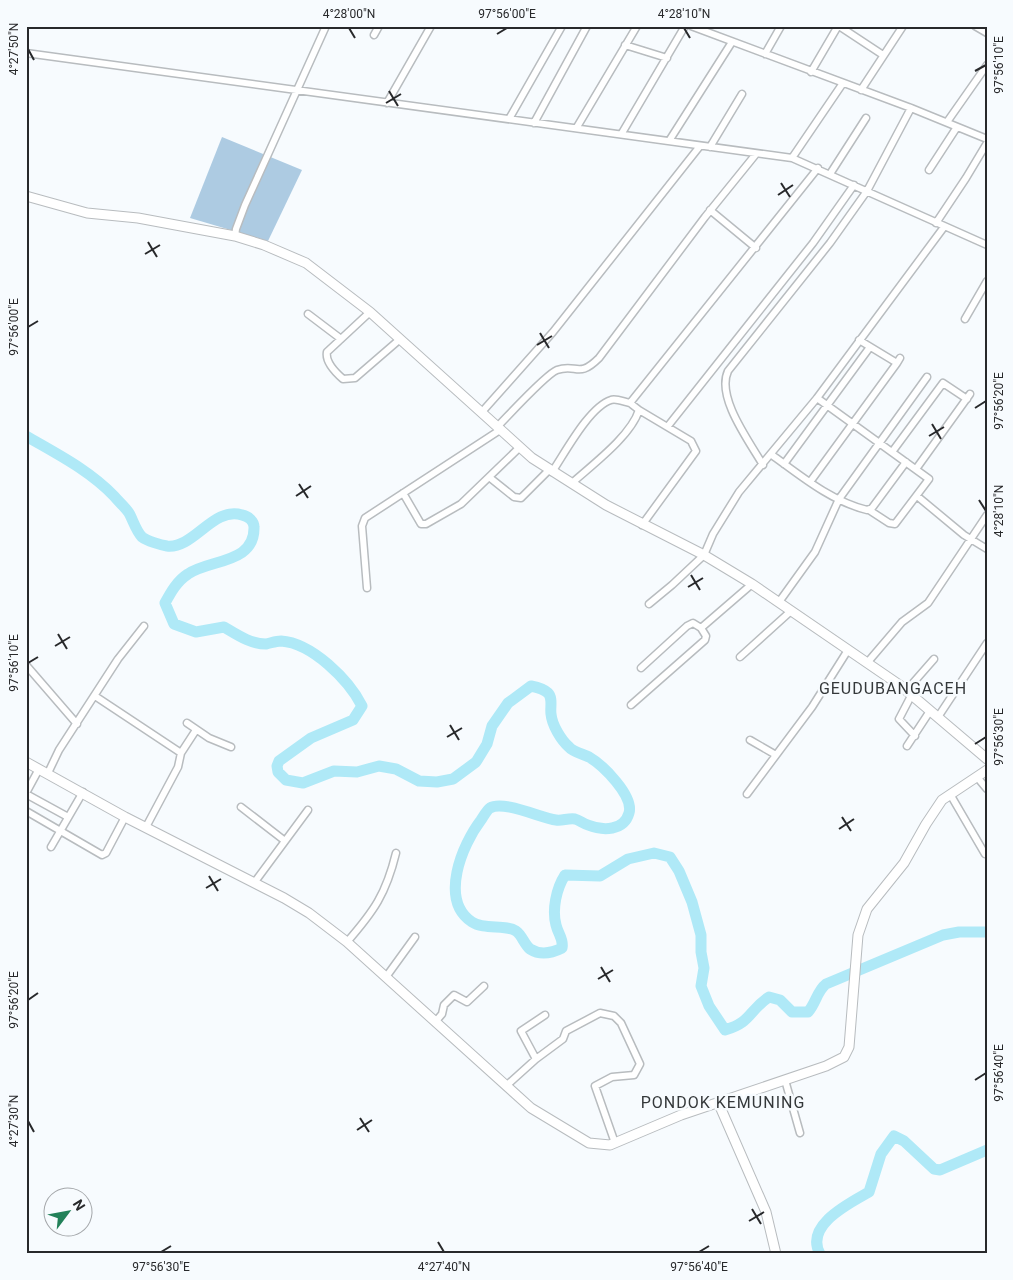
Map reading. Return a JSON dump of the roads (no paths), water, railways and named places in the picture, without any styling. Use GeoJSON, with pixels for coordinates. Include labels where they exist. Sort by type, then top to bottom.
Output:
{"type":"FeatureCollection","features":[{"type":"Feature","properties":{"kind":"street"},"geometry":{"type":"LineString","coordinates":[[235,236],[245,204],[326,26]]}},
{"type":"Feature","properties":{"kind":"street"},"geometry":{"type":"LineString","coordinates":[[374,36],[379,26]]}},
{"type":"Feature","properties":{"kind":"street"},"geometry":{"type":"LineString","coordinates":[[387,103],[431,26]]}},
{"type":"Feature","properties":{"kind":"street"},"geometry":{"type":"LineString","coordinates":[[509,119],[562,26]]}},
{"type":"Feature","properties":{"kind":"street"},"geometry":{"type":"LineString","coordinates":[[534,122],[587,26]]}},
{"type":"Feature","properties":{"kind":"street"},"geometry":{"type":"LineString","coordinates":[[577,127],[637,26]]}},
{"type":"Feature","properties":{"kind":"street"},"geometry":{"type":"LineString","coordinates":[[622,133],[685,26]]}},
{"type":"Feature","properties":{"kind":"street"},"geometry":{"type":"LineString","coordinates":[[765,54],[781,26]]}},
{"type":"Feature","properties":{"kind":"street"},"geometry":{"type":"LineString","coordinates":[[811,72],[838,26],[883,55]]}},
{"type":"Feature","properties":{"kind":"street"},"geometry":{"type":"LineString","coordinates":[[861,90],[903,26]]}},
{"type":"Feature","properties":{"kind":"street"},"geometry":{"type":"LineString","coordinates":[[975,26],[987,33]]}},
{"type":"Feature","properties":{"kind":"street"},"geometry":{"type":"LineString","coordinates":[[694,27],[911,108],[987,139]]}},
{"type":"Feature","properties":{"kind":"street"},"geometry":{"type":"LineString","coordinates":[[669,141],[732,42]]}},
{"type":"Feature","properties":{"kind":"street"},"geometry":{"type":"LineString","coordinates":[[626,45],[667,58]]}},
{"type":"Feature","properties":{"kind":"street"},"geometry":{"type":"LineString","coordinates":[[26,53],[387,103],[622,133],[700,146],[792,158],[987,245]]}},
{"type":"Feature","properties":{"kind":"street"},"geometry":{"type":"LineString","coordinates":[[947,122],[987,65]]}},
{"type":"Feature","properties":{"kind":"street"},"geometry":{"type":"LineString","coordinates":[[792,158],[843,83]]}},
{"type":"Feature","properties":{"kind":"street"},"geometry":{"type":"LineString","coordinates":[[710,147],[742,94]]}},
{"type":"Feature","properties":{"kind":"street"},"geometry":{"type":"LineString","coordinates":[[763,465],[727,399],[724,379],[728,371],[830,243],[867,191],[911,108]]}},
{"type":"Feature","properties":{"kind":"street"},"geometry":{"type":"LineString","coordinates":[[830,174],[866,118]]}},
{"type":"Feature","properties":{"kind":"street"},"geometry":{"type":"LineString","coordinates":[[929,170],[957,127]]}},
{"type":"Feature","properties":{"kind":"street"},"geometry":{"type":"LineString","coordinates":[[936,223],[987,143]]}},
{"type":"Feature","properties":{"kind":"street"},"geometry":{"type":"LineString","coordinates":[[481,413],[553,332],[700,146]]}},
{"type":"Feature","properties":{"kind":"street"},"geometry":{"type":"LineString","coordinates":[[367,588],[363,522],[367,516],[499,428],[553,373],[566,368],[580,371],[586,369],[599,358],[710,210],[756,154]]}},
{"type":"Feature","properties":{"kind":"street"},"geometry":{"type":"LineString","coordinates":[[630,403],[756,248],[818,168]]}},
{"type":"Feature","properties":{"kind":"street"},"geometry":{"type":"LineString","coordinates":[[668,426],[813,243],[854,185]]}},
{"type":"Feature","properties":{"kind":"street"},"geometry":{"type":"LineString","coordinates":[[26,196],[87,213],[138,218],[235,236],[264,245],[306,263],[370,312],[519,448],[550,471],[642,525],[704,555],[752,584],[867,662],[934,714],[987,759]]}},
{"type":"Feature","properties":{"kind":"street"},"geometry":{"type":"LineString","coordinates":[[710,210],[756,248]]}},
{"type":"Feature","properties":{"kind":"street"},"geometry":{"type":"LineString","coordinates":[[649,604],[704,555],[729,508],[817,398],[944,227]]}},
{"type":"Feature","properties":{"kind":"street"},"geometry":{"type":"LineString","coordinates":[[965,320],[987,281]]}},
{"type":"Feature","properties":{"kind":"street"},"geometry":{"type":"LineString","coordinates":[[370,312],[326,356],[343,379],[350,379],[399,340]]}},
{"type":"Feature","properties":{"kind":"street"},"geometry":{"type":"LineString","coordinates":[[308,314],[341,339]]}},
{"type":"Feature","properties":{"kind":"street"},"geometry":{"type":"LineString","coordinates":[[810,482],[899,361],[859,340]]}},
{"type":"Feature","properties":{"kind":"street"},"geometry":{"type":"LineString","coordinates":[[784,464],[870,347]]}},
{"type":"Feature","properties":{"kind":"street"},"geometry":{"type":"LineString","coordinates":[[779,602],[815,552],[839,499],[927,377]]}},
{"type":"Feature","properties":{"kind":"street"},"geometry":{"type":"LineString","coordinates":[[892,452],[943,383],[968,397],[916,469]]}},
{"type":"Feature","properties":{"kind":"street"},"geometry":{"type":"LineString","coordinates":[[772,455],[810,482],[850,506],[869,510],[889,524],[895,524],[928,479],[853,422],[817,398]]}},
{"type":"Feature","properties":{"kind":"street"},"geometry":{"type":"LineString","coordinates":[[489,477],[514,497],[521,498],[550,471],[576,433],[605,403],[616,400],[630,403],[691,441],[696,450],[642,525]]}},
{"type":"Feature","properties":{"kind":"street"},"geometry":{"type":"LineString","coordinates":[[572,483],[620,438],[637,417],[639,410]]}},
{"type":"Feature","properties":{"kind":"street"},"geometry":{"type":"LineString","coordinates":[[402,493],[421,524],[426,524],[461,504],[519,448]]}},
{"type":"Feature","properties":{"kind":"street"},"geometry":{"type":"LineString","coordinates":[[869,510],[906,462]]}},
{"type":"Feature","properties":{"kind":"street"},"geometry":{"type":"LineString","coordinates":[[917,496],[971,540],[987,549]]}},
{"type":"Feature","properties":{"kind":"street"},"geometry":{"type":"LineString","coordinates":[[867,662],[902,622],[928,603],[987,515]]}},
{"type":"Feature","properties":{"kind":"street"},"geometry":{"type":"LineString","coordinates":[[702,628],[752,584]]}},
{"type":"Feature","properties":{"kind":"street"},"geometry":{"type":"LineString","coordinates":[[740,657],[791,611]]}},
{"type":"Feature","properties":{"kind":"street"},"geometry":{"type":"LineString","coordinates":[[631,705],[705,640],[706,636],[702,628],[693,623],[687,626],[641,668]]}},
{"type":"Feature","properties":{"kind":"street"},"geometry":{"type":"LineString","coordinates":[[48,774],[59,750],[129,643],[144,626]]}},
{"type":"Feature","properties":{"kind":"street"},"geometry":{"type":"LineString","coordinates":[[907,746],[934,714],[987,643]]}},
{"type":"Feature","properties":{"kind":"street"},"geometry":{"type":"LineString","coordinates":[[747,794],[812,708],[848,650]]}},
{"type":"Feature","properties":{"kind":"street"},"geometry":{"type":"LineString","coordinates":[[915,736],[898,719],[909,694],[934,660]]}},
{"type":"Feature","properties":{"kind":"street"},"geometry":{"type":"LineString","coordinates":[[26,665],[77,724]]}},
{"type":"Feature","properties":{"kind":"street"},"geometry":{"type":"LineString","coordinates":[[95,696],[181,753]]}},
{"type":"Feature","properties":{"kind":"street"},"geometry":{"type":"LineString","coordinates":[[187,723],[196,730],[231,747]]}},
{"type":"Feature","properties":{"kind":"street"},"geometry":{"type":"LineString","coordinates":[[146,827],[178,767],[181,753],[196,730]]}},
{"type":"Feature","properties":{"kind":"street"},"geometry":{"type":"LineString","coordinates":[[750,740],[776,755]]}},
{"type":"Feature","properties":{"kind":"street"},"geometry":{"type":"LineString","coordinates":[[26,762],[125,817],[309,913],[347,942],[531,1108],[570,1133],[589,1142],[607,1146],[718,1102],[826,1066],[844,1057],[849,1047],[858,935],[867,909],[901,868],[933,813],[950,794],[987,770]]}},
{"type":"Feature","properties":{"kind":"street"},"geometry":{"type":"LineString","coordinates":[[39,768],[26,793],[68,817]]}},
{"type":"Feature","properties":{"kind":"street"},"geometry":{"type":"LineString","coordinates":[[977,776],[987,789]]}},
{"type":"Feature","properties":{"kind":"street"},"geometry":{"type":"LineString","coordinates":[[51,848],[82,792]]}},
{"type":"Feature","properties":{"kind":"street"},"geometry":{"type":"LineString","coordinates":[[950,794],[985,854]]}},
{"type":"Feature","properties":{"kind":"street"},"geometry":{"type":"LineString","coordinates":[[241,807],[285,841]]}},
{"type":"Feature","properties":{"kind":"street"},"geometry":{"type":"LineString","coordinates":[[254,883],[308,810]]}},
{"type":"Feature","properties":{"kind":"street"},"geometry":{"type":"LineString","coordinates":[[26,811],[104,855],[125,817]]}},
{"type":"Feature","properties":{"kind":"street"},"geometry":{"type":"LineString","coordinates":[[347,942],[370,914],[385,891],[396,853]]}},
{"type":"Feature","properties":{"kind":"street"},"geometry":{"type":"LineString","coordinates":[[386,977],[415,937]]}},
{"type":"Feature","properties":{"kind":"street"},"geometry":{"type":"LineString","coordinates":[[436,1021],[442,1014],[444,1005],[454,995],[466,1002],[484,986]]}},
{"type":"Feature","properties":{"kind":"street"},"geometry":{"type":"LineString","coordinates":[[506,1086],[536,1059],[563,1039],[566,1031],[594,1014],[610,1014],[620,1020],[640,1062],[639,1068],[634,1075],[612,1077],[594,1087],[615,1143]]}},
{"type":"Feature","properties":{"kind":"street"},"geometry":{"type":"LineString","coordinates":[[536,1059],[521,1031],[545,1015]]}},
{"type":"Feature","properties":{"kind":"street"},"geometry":{"type":"LineString","coordinates":[[785,1080],[800,1133]]}},
{"type":"Feature","properties":{"kind":"street"},"geometry":{"type":"LineString","coordinates":[[718,1102],[766,1212],[776,1254]]}},
{"type":"Feature","properties":{"kind":"waterway"},"geometry":{"type":"LineString","coordinates":[[26,436],[94,478],[127,511],[140,535],[151,541],[167,546],[177,545],[186,541],[222,516],[232,514],[244,516],[252,521],[254,525],[252,539],[247,548],[230,559],[197,569],[188,574],[177,583],[165,603],[174,624],[196,632],[224,627],[260,644],[281,641],[305,648],[328,664],[356,696],[362,706],[353,720],[311,738],[279,761],[277,766],[278,772],[286,780],[303,783],[334,771],[357,772],[379,766],[396,769],[419,781],[437,782],[453,779],[476,762],[487,744],[492,726],[508,703],[531,686],[542,689],[550,695],[552,718],[560,736],[571,749],[589,757],[609,774],[627,798],[629,813],[623,823],[606,829],[594,827],[575,819],[549,819],[504,806],[490,808],[467,843],[457,872],[455,887],[457,900],[462,912],[472,922],[483,926],[512,929],[518,933],[530,949],[542,953],[554,951],[562,948],[555,919],[555,906],[559,887],[565,875],[600,876],[628,859],[654,853],[670,857],[679,871],[692,902],[701,935],[701,952],[704,968],[701,986],[709,1006],[725,1030],[745,1020],[769,997],[780,1000],[792,1012],[808,1012],[826,984],[943,935],[959,932],[987,932]]}},
{"type":"Feature","properties":{"kind":"waterway"},"geometry":{"type":"LineString","coordinates":[[820,1254],[817,1243],[818,1234],[823,1225],[831,1216],[869,1192],[881,1154],[894,1136],[904,1141],[934,1169],[940,1170],[987,1150]]}},
{"type":"Feature","properties":{"kind":"district","name":"GEUDUBANGACEH"},"geometry":{"type":"Point","coordinates":[893,688]}},
{"type":"Feature","properties":{"kind":"district","name":"PONDOK KEMUNING"},"geometry":{"type":"Point","coordinates":[723,1102]}}]}
